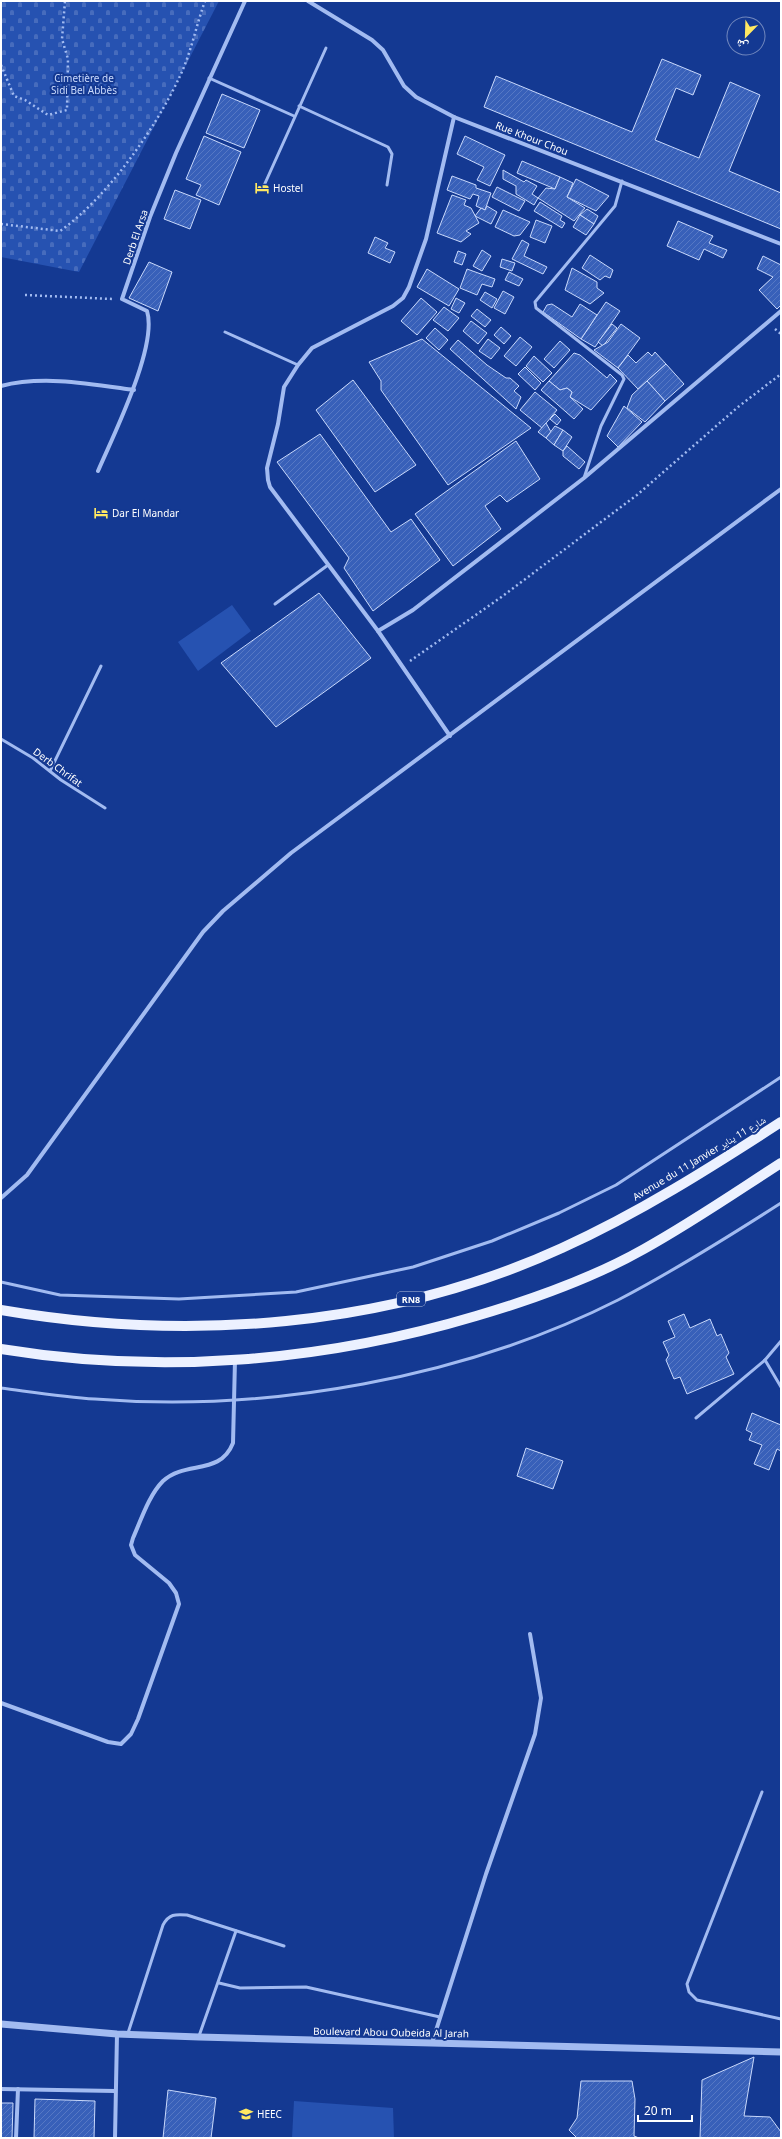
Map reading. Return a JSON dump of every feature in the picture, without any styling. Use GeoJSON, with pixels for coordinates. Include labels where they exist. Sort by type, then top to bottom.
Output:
{"type":"FeatureCollection","features":[{"type":"Feature","properties":{"kind":"main road","name":"Avenue du 11 Janvier شارع 11 يناير"},"geometry":{"type":"LineString","coordinates":[[1,1310],[72,1321],[114,1325],[208,1327],[312,1318],[406,1301],[497,1274],[539,1258],[588,1236],[659,1199],[781,1122]]}},
{"type":"Feature","properties":{"kind":"main road"},"geometry":{"type":"LineString","coordinates":[[1,1348],[110,1361],[189,1362],[305,1354],[372,1343],[416,1333],[508,1308],[576,1282],[644,1250],[781,1164]]}},
{"type":"Feature","properties":{"kind":"street","name":"Derb El Arsa"},"geometry":{"type":"LineString","coordinates":[[122,299],[150,217],[209,78],[245,1]]}},
{"type":"Feature","properties":{"kind":"street","name":"Rue Khour Chou"},"geometry":{"type":"LineString","coordinates":[[308,1],[372,40],[383,50],[404,86],[416,97],[454,117],[781,244]]}},
{"type":"Feature","properties":{"kind":"street"},"geometry":{"type":"LineString","coordinates":[[450,736],[378,631],[270,487],[267,468],[278,424],[284,387],[298,365],[312,348],[393,306],[403,298],[409,287],[426,239],[454,117]]}},
{"type":"Feature","properties":{"kind":"street"},"geometry":{"type":"LineString","coordinates":[[98,471],[134,390],[149,329],[149,317],[147,311],[122,299]]}},
{"type":"Feature","properties":{"kind":"street"},"geometry":{"type":"LineString","coordinates":[[378,631],[413,610],[584,478],[781,310]]}},
{"type":"Feature","properties":{"kind":"street"},"geometry":{"type":"LineString","coordinates":[[1,386],[46,382],[71,382],[134,390]]}},
{"type":"Feature","properties":{"kind":"street"},"geometry":{"type":"LineString","coordinates":[[1,1198],[27,1175],[202,932],[223,911],[291,853],[781,489]]}},
{"type":"Feature","properties":{"kind":"street"},"geometry":{"type":"LineString","coordinates":[[1,1703],[108,1742],[121,1744],[131,1734],[138,1719],[179,1604],[176,1593],[169,1583],[135,1556],[131,1545],[154,1493],[163,1481],[181,1471],[219,1462],[227,1455],[233,1443],[235,1360]]}},
{"type":"Feature","properties":{"kind":"street"},"geometry":{"type":"LineString","coordinates":[[432,2043],[535,1734],[541,1698],[530,1634]]}},
{"type":"Feature","properties":{"kind":"street","name":"Boulevard Abou Oubeida Al Jarah"},"geometry":{"type":"LineString","coordinates":[[1,2024],[117,2034],[128,2033],[199,2037],[780,2050]]}},
{"type":"Feature","properties":{"kind":"street"},"geometry":{"type":"LineString","coordinates":[[115,2138],[117,2034]]}},
{"type":"Feature","properties":{"kind":"street"},"geometry":{"type":"LineString","coordinates":[[16,2138],[16,2104],[18,2089]]}},
{"type":"Feature","properties":{"kind":"street"},"geometry":{"type":"LineString","coordinates":[[1,2090],[115,2091]]}},
{"type":"Feature","properties":{"kind":"lane"},"geometry":{"type":"LineString","coordinates":[[262,190],[294,116],[326,48]]}},
{"type":"Feature","properties":{"kind":"lane"},"geometry":{"type":"LineString","coordinates":[[209,78],[294,116]]}},
{"type":"Feature","properties":{"kind":"lane"},"geometry":{"type":"LineString","coordinates":[[299,106],[388,147],[392,154],[387,185]]}},
{"type":"Feature","properties":{"kind":"lane"},"geometry":{"type":"LineString","coordinates":[[584,478],[601,426],[624,379],[622,375],[536,308],[534,302],[615,206],[622,181]]}},
{"type":"Feature","properties":{"kind":"lane"},"geometry":{"type":"LineString","coordinates":[[226,332],[298,365]]}},
{"type":"Feature","properties":{"kind":"lane"},"geometry":{"type":"LineString","coordinates":[[275,604],[328,566]]}},
{"type":"Feature","properties":{"kind":"lane"},"geometry":{"type":"LineString","coordinates":[[50,770],[101,666]]}},
{"type":"Feature","properties":{"kind":"lane","name":"Derb Chrifat"},"geometry":{"type":"LineString","coordinates":[[1,739],[33,758],[71,787],[105,808]]}},
{"type":"Feature","properties":{"kind":"lane"},"geometry":{"type":"LineString","coordinates":[[1,1282],[60,1295],[179,1299],[296,1292],[413,1267],[492,1241],[558,1213],[616,1185],[781,1077]]}},
{"type":"Feature","properties":{"kind":"lane"},"geometry":{"type":"LineString","coordinates":[[1,1388],[96,1399],[167,1402],[234,1399],[303,1393],[366,1384],[422,1373],[550,1330],[617,1301],[708,1250],[781,1203]]}},
{"type":"Feature","properties":{"kind":"lane"},"geometry":{"type":"LineString","coordinates":[[696,1418],[765,1360],[781,1341]]}},
{"type":"Feature","properties":{"kind":"lane"},"geometry":{"type":"LineString","coordinates":[[765,1360],[781,1387]]}},
{"type":"Feature","properties":{"kind":"lane"},"geometry":{"type":"LineString","coordinates":[[762,1792],[687,1984],[689,1992],[698,2000],[781,2019]]}},
{"type":"Feature","properties":{"kind":"lane"},"geometry":{"type":"LineString","coordinates":[[128,2033],[163,1925],[167,1918],[175,1914],[187,1915],[284,1946]]}},
{"type":"Feature","properties":{"kind":"lane"},"geometry":{"type":"LineString","coordinates":[[199,2037],[219,1983],[236,1930]]}},
{"type":"Feature","properties":{"kind":"lane"},"geometry":{"type":"LineString","coordinates":[[219,1983],[240,1988],[306,1987],[440,2017]]}},
{"type":"Feature","properties":{"kind":"path"},"geometry":{"type":"LineString","coordinates":[[1,65],[14,96],[25,100],[48,115],[68,110],[68,59],[62,39],[65,1]]}},
{"type":"Feature","properties":{"kind":"path"},"geometry":{"type":"LineString","coordinates":[[1,224],[60,231],[75,221],[114,178],[154,126],[181,75],[205,1]]}},
{"type":"Feature","properties":{"kind":"path"},"geometry":{"type":"LineString","coordinates":[[25,295],[122,299]]}},
{"type":"Feature","properties":{"kind":"path"},"geometry":{"type":"LineString","coordinates":[[402,666],[500,598],[637,495],[738,407],[781,374]]}},
{"type":"Feature","properties":{"kind":"green space","name":"Cimetière de Sidi Bel Abbès"},"geometry":{"type":"Polygon","coordinates":[[[1,1],[219,1],[79,272],[1,257],[1,1]]]}},
{"type":"Feature","properties":{"kind":"green space"},"geometry":{"type":"Polygon","coordinates":[[[232,605],[251,631],[198,671],[178,642],[232,605]]]}},
{"type":"Feature","properties":{"kind":"green space"},"geometry":{"type":"Polygon","coordinates":[[[294,2101],[393,2108],[394,2138],[292,2138],[294,2101]]]}},
{"type":"Feature","properties":{"kind":"building"},"geometry":{"type":"Polygon","coordinates":[[[662,59],[701,75],[693,95],[676,88],[655,140],[699,158],[730,82],[760,95],[729,171],[781,193],[781,229],[484,107],[496,76],[632,132],[662,59]]]}},
{"type":"Feature","properties":{"kind":"building"},"geometry":{"type":"Polygon","coordinates":[[[222,94],[260,110],[244,148],[206,133],[222,94]]]}},
{"type":"Feature","properties":{"kind":"building"},"geometry":{"type":"Polygon","coordinates":[[[204,136],[241,152],[219,205],[196,195],[201,185],[186,179],[204,136]]]}},
{"type":"Feature","properties":{"kind":"building"},"geometry":{"type":"Polygon","coordinates":[[[465,136],[505,155],[490,186],[477,180],[484,167],[457,154],[465,136]]]}},
{"type":"Feature","properties":{"kind":"building"},"geometry":{"type":"Polygon","coordinates":[[[522,161],[560,177],[555,189],[517,173],[522,161]]]}},
{"type":"Feature","properties":{"kind":"building"},"geometry":{"type":"Polygon","coordinates":[[[503,170],[524,182],[526,180],[537,186],[532,194],[538,198],[534,205],[516,194],[516,186],[503,179],[503,170]]]}},
{"type":"Feature","properties":{"kind":"building"},"geometry":{"type":"Polygon","coordinates":[[[452,176],[476,185],[476,188],[491,193],[485,210],[476,206],[479,196],[473,194],[470,199],[447,190],[452,176]]]}},
{"type":"Feature","properties":{"kind":"building"},"geometry":{"type":"Polygon","coordinates":[[[560,177],[573,183],[567,197],[585,208],[574,221],[538,198],[546,188],[555,189],[560,177]]]}},
{"type":"Feature","properties":{"kind":"building"},"geometry":{"type":"Polygon","coordinates":[[[576,179],[609,196],[596,211],[567,197],[576,179]]]}},
{"type":"Feature","properties":{"kind":"building"},"geometry":{"type":"Polygon","coordinates":[[[497,187],[525,201],[519,211],[492,197],[497,187]]]}},
{"type":"Feature","properties":{"kind":"building"},"geometry":{"type":"Polygon","coordinates":[[[175,190],[201,200],[190,229],[164,219],[175,190]]]}},
{"type":"Feature","properties":{"kind":"building"},"geometry":{"type":"Polygon","coordinates":[[[452,195],[466,200],[464,205],[471,208],[479,223],[466,231],[471,234],[461,242],[437,233],[452,195]]]}},
{"type":"Feature","properties":{"kind":"building"},"geometry":{"type":"Polygon","coordinates":[[[540,202],[562,216],[560,220],[565,223],[562,228],[534,211],[540,202]]]}},
{"type":"Feature","properties":{"kind":"building"},"geometry":{"type":"Polygon","coordinates":[[[487,206],[497,212],[491,224],[475,216],[481,208],[485,210],[487,206]]]}},
{"type":"Feature","properties":{"kind":"building"},"geometry":{"type":"Polygon","coordinates":[[[587,209],[598,216],[594,224],[580,215],[587,209]]]}},
{"type":"Feature","properties":{"kind":"building"},"geometry":{"type":"Polygon","coordinates":[[[503,210],[530,222],[520,235],[514,236],[495,227],[503,210]]]}},
{"type":"Feature","properties":{"kind":"building"},"geometry":{"type":"Polygon","coordinates":[[[580,215],[594,224],[586,235],[573,227],[580,215]]]}},
{"type":"Feature","properties":{"kind":"building"},"geometry":{"type":"Polygon","coordinates":[[[536,220],[552,226],[545,243],[530,237],[536,220]]]}},
{"type":"Feature","properties":{"kind":"building"},"geometry":{"type":"Polygon","coordinates":[[[678,221],[713,236],[709,243],[727,250],[723,258],[704,249],[699,260],[667,246],[678,221]]]}},
{"type":"Feature","properties":{"kind":"building"},"geometry":{"type":"Polygon","coordinates":[[[375,237],[388,243],[385,248],[395,252],[390,263],[368,253],[375,237]]]}},
{"type":"Feature","properties":{"kind":"building"},"geometry":{"type":"Polygon","coordinates":[[[522,240],[529,244],[524,256],[547,267],[543,274],[512,259],[522,240]]]}},
{"type":"Feature","properties":{"kind":"building"},"geometry":{"type":"Polygon","coordinates":[[[482,250],[491,256],[482,271],[473,266],[482,250]]]}},
{"type":"Feature","properties":{"kind":"building"},"geometry":{"type":"Polygon","coordinates":[[[458,251],[466,254],[462,265],[454,262],[458,251]]]}},
{"type":"Feature","properties":{"kind":"building"},"geometry":{"type":"Polygon","coordinates":[[[590,255],[613,270],[610,278],[605,276],[600,280],[582,268],[590,255]]]}},
{"type":"Feature","properties":{"kind":"building"},"geometry":{"type":"Polygon","coordinates":[[[763,256],[781,265],[781,305],[777,309],[759,290],[773,277],[757,269],[763,256]]]}},
{"type":"Feature","properties":{"kind":"building"},"geometry":{"type":"Polygon","coordinates":[[[502,259],[515,263],[512,271],[500,267],[502,259]]]}},
{"type":"Feature","properties":{"kind":"building"},"geometry":{"type":"Polygon","coordinates":[[[149,262],[172,272],[158,311],[129,298],[149,262]]]}},
{"type":"Feature","properties":{"kind":"building"},"geometry":{"type":"Polygon","coordinates":[[[572,268],[597,282],[597,288],[604,293],[590,304],[565,290],[572,268]]]}},
{"type":"Feature","properties":{"kind":"building"},"geometry":{"type":"Polygon","coordinates":[[[427,269],[459,289],[449,306],[417,287],[427,269]]]}},
{"type":"Feature","properties":{"kind":"building"},"geometry":{"type":"Polygon","coordinates":[[[467,269],[495,279],[492,287],[482,284],[477,295],[460,288],[467,269]]]}},
{"type":"Feature","properties":{"kind":"building"},"geometry":{"type":"Polygon","coordinates":[[[509,272],[523,279],[519,286],[505,280],[509,272]]]}},
{"type":"Feature","properties":{"kind":"building"},"geometry":{"type":"Polygon","coordinates":[[[503,291],[514,297],[505,314],[494,308],[503,291]]]}},
{"type":"Feature","properties":{"kind":"building"},"geometry":{"type":"Polygon","coordinates":[[[485,292],[497,299],[492,308],[480,300],[485,292]]]}},
{"type":"Feature","properties":{"kind":"building"},"geometry":{"type":"Polygon","coordinates":[[[421,298],[437,312],[417,335],[401,321],[421,298]]]}},
{"type":"Feature","properties":{"kind":"building"},"geometry":{"type":"Polygon","coordinates":[[[456,298],[465,303],[459,313],[451,309],[456,298]]]}},
{"type":"Feature","properties":{"kind":"building"},"geometry":{"type":"Polygon","coordinates":[[[606,302],[620,311],[595,347],[581,339],[606,302]]]}},
{"type":"Feature","properties":{"kind":"building"},"geometry":{"type":"Polygon","coordinates":[[[552,304],[572,317],[580,304],[597,315],[581,339],[543,312],[547,305],[552,304]]]}},
{"type":"Feature","properties":{"kind":"building"},"geometry":{"type":"Polygon","coordinates":[[[444,307],[459,318],[448,331],[433,320],[444,307]]]}},
{"type":"Feature","properties":{"kind":"building"},"geometry":{"type":"Polygon","coordinates":[[[477,309],[491,320],[485,327],[471,316],[477,309]]]}},
{"type":"Feature","properties":{"kind":"building"},"geometry":{"type":"Polygon","coordinates":[[[471,321],[487,333],[478,344],[463,331],[471,321]]]}},
{"type":"Feature","properties":{"kind":"building"},"geometry":{"type":"Polygon","coordinates":[[[612,324],[617,328],[603,346],[598,342],[612,324]]]}},
{"type":"Feature","properties":{"kind":"building"},"geometry":{"type":"Polygon","coordinates":[[[621,324],[640,338],[618,368],[594,350],[608,342],[621,324]]]}},
{"type":"Feature","properties":{"kind":"building"},"geometry":{"type":"Polygon","coordinates":[[[501,327],[511,336],[504,344],[494,335],[501,327]]]}},
{"type":"Feature","properties":{"kind":"building"},"geometry":{"type":"Polygon","coordinates":[[[435,328],[448,340],[439,350],[426,338],[435,328]]]}},
{"type":"Feature","properties":{"kind":"building"},"geometry":{"type":"Polygon","coordinates":[[[520,337],[532,347],[516,366],[504,356],[520,337]]]}},
{"type":"Feature","properties":{"kind":"building"},"geometry":{"type":"Polygon","coordinates":[[[422,339],[531,428],[448,485],[381,390],[381,381],[369,362],[422,339]]]}},
{"type":"Feature","properties":{"kind":"building"},"geometry":{"type":"Polygon","coordinates":[[[488,339],[500,348],[491,359],[479,351],[488,339]]]}},
{"type":"Feature","properties":{"kind":"building"},"geometry":{"type":"Polygon","coordinates":[[[458,340],[487,365],[506,378],[510,378],[519,386],[514,391],[521,397],[516,409],[450,349],[458,340]]]}},
{"type":"Feature","properties":{"kind":"building"},"geometry":{"type":"Polygon","coordinates":[[[560,341],[570,350],[554,368],[544,359],[560,341]]]}},
{"type":"Feature","properties":{"kind":"building"},"geometry":{"type":"Polygon","coordinates":[[[648,352],[652,356],[655,352],[666,364],[638,389],[618,368],[628,355],[636,363],[648,352]]]}},
{"type":"Feature","properties":{"kind":"building"},"geometry":{"type":"Polygon","coordinates":[[[574,353],[580,355],[607,378],[610,374],[617,381],[591,410],[570,397],[572,392],[567,388],[560,390],[549,381],[574,353]]]}},
{"type":"Feature","properties":{"kind":"building"},"geometry":{"type":"Polygon","coordinates":[[[534,356],[552,373],[543,382],[526,366],[534,356]]]}},
{"type":"Feature","properties":{"kind":"building"},"geometry":{"type":"Polygon","coordinates":[[[666,364],[684,384],[665,401],[647,381],[666,364]]]}},
{"type":"Feature","properties":{"kind":"building"},"geometry":{"type":"Polygon","coordinates":[[[525,367],[541,383],[535,390],[518,374],[525,367]]]}},
{"type":"Feature","properties":{"kind":"building"},"geometry":{"type":"Polygon","coordinates":[[[353,380],[416,465],[375,492],[316,410],[353,380]]]}},
{"type":"Feature","properties":{"kind":"building"},"geometry":{"type":"Polygon","coordinates":[[[549,381],[560,390],[567,388],[572,392],[570,397],[583,409],[574,419],[541,390],[549,381]]]}},
{"type":"Feature","properties":{"kind":"building"},"geometry":{"type":"Polygon","coordinates":[[[647,381],[665,401],[645,422],[627,408],[632,395],[647,381]]]}},
{"type":"Feature","properties":{"kind":"building"},"geometry":{"type":"Polygon","coordinates":[[[535,392],[557,410],[542,428],[520,410],[535,392]]]}},
{"type":"Feature","properties":{"kind":"building"},"geometry":{"type":"Polygon","coordinates":[[[624,406],[642,422],[618,447],[607,436],[624,406]]]}},
{"type":"Feature","properties":{"kind":"building"},"geometry":{"type":"Polygon","coordinates":[[[555,414],[561,420],[557,425],[550,419],[555,414]]]}},
{"type":"Feature","properties":{"kind":"building"},"geometry":{"type":"Polygon","coordinates":[[[546,423],[551,432],[546,438],[538,432],[546,423]]]}},
{"type":"Feature","properties":{"kind":"building"},"geometry":{"type":"Polygon","coordinates":[[[555,426],[563,430],[554,445],[546,438],[555,426]]]}},
{"type":"Feature","properties":{"kind":"building"},"geometry":{"type":"Polygon","coordinates":[[[563,430],[572,437],[563,451],[554,445],[563,430]]]}},
{"type":"Feature","properties":{"kind":"building"},"geometry":{"type":"Polygon","coordinates":[[[320,434],[391,532],[411,519],[440,560],[373,611],[344,568],[349,558],[277,462],[320,434]]]}},
{"type":"Feature","properties":{"kind":"building"},"geometry":{"type":"Polygon","coordinates":[[[516,441],[540,479],[507,502],[500,495],[485,506],[501,529],[453,566],[415,514],[516,441]]]}},
{"type":"Feature","properties":{"kind":"building"},"geometry":{"type":"Polygon","coordinates":[[[567,446],[585,462],[579,469],[563,456],[563,451],[567,446]]]}},
{"type":"Feature","properties":{"kind":"building"},"geometry":{"type":"Polygon","coordinates":[[[319,593],[371,658],[276,727],[221,663],[319,593]]]}},
{"type":"Feature","properties":{"kind":"building"},"geometry":{"type":"Polygon","coordinates":[[[684,1314],[690,1328],[710,1319],[717,1336],[721,1334],[729,1353],[726,1357],[734,1374],[687,1394],[680,1377],[674,1379],[666,1360],[669,1355],[663,1342],[675,1337],[668,1321],[684,1314]]]}},
{"type":"Feature","properties":{"kind":"building"},"geometry":{"type":"Polygon","coordinates":[[[752,1413],[781,1425],[781,1451],[777,1449],[769,1470],[754,1464],[762,1445],[749,1440],[752,1433],[746,1430],[752,1413]]]}},
{"type":"Feature","properties":{"kind":"building"},"geometry":{"type":"Polygon","coordinates":[[[526,1448],[563,1461],[553,1489],[517,1476],[526,1448]]]}},
{"type":"Feature","properties":{"kind":"building"},"geometry":{"type":"Polygon","coordinates":[[[754,2057],[744,2116],[770,2117],[781,2132],[781,2138],[700,2138],[702,2080],[754,2057]]]}},
{"type":"Feature","properties":{"kind":"building"},"geometry":{"type":"Polygon","coordinates":[[[581,2081],[632,2081],[635,2099],[634,2136],[639,2138],[577,2138],[569,2130],[577,2118],[581,2081]]]}},
{"type":"Feature","properties":{"kind":"building"},"geometry":{"type":"Polygon","coordinates":[[[168,2090],[216,2098],[211,2138],[163,2138],[168,2090]]]}},
{"type":"Feature","properties":{"kind":"building"},"geometry":{"type":"Polygon","coordinates":[[[35,2099],[95,2101],[94,2138],[34,2138],[35,2099]]]}},
{"type":"Feature","properties":{"kind":"building"},"geometry":{"type":"Polygon","coordinates":[[[1,2103],[13,2103],[12,2138],[1,2138],[1,2103]]]}},
{"type":"Feature","properties":{"kind":"place","name":"Hostel"},"geometry":{"type":"Point","coordinates":[262,188]}},
{"type":"Feature","properties":{"kind":"place","name":"Dar El Mandar"},"geometry":{"type":"Point","coordinates":[101,513]}},
{"type":"Feature","properties":{"kind":"place","name":"HEEC"},"geometry":{"type":"Point","coordinates":[246,2114]}}]}
